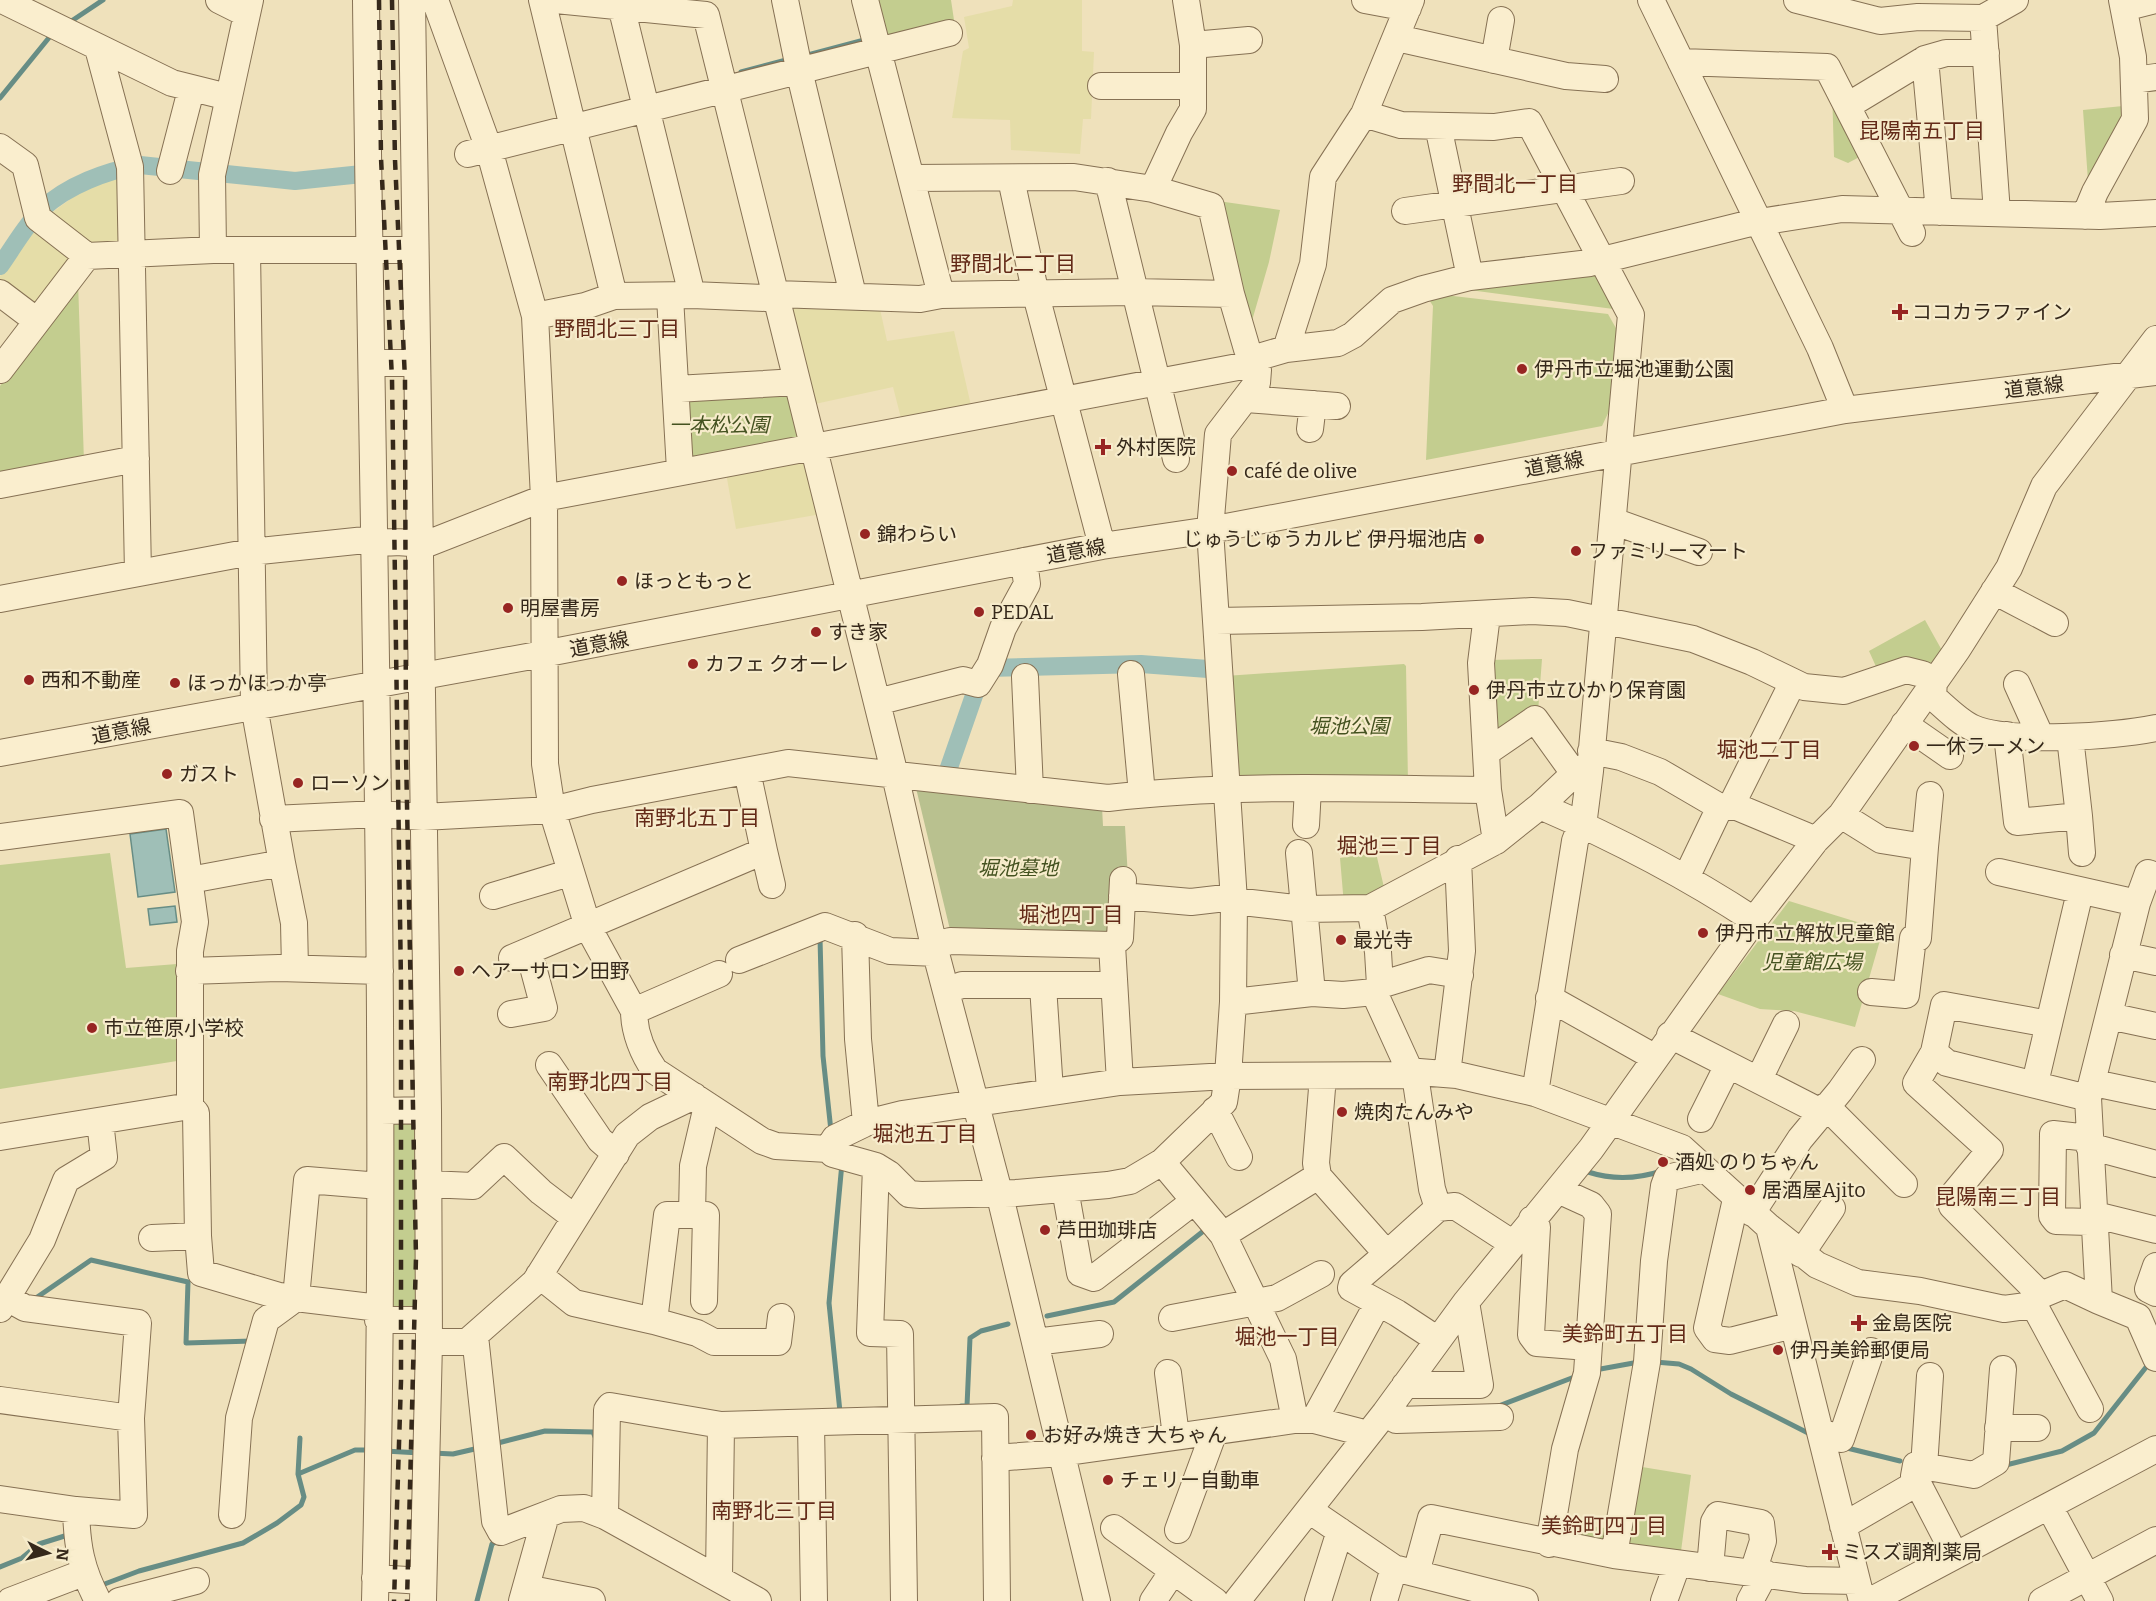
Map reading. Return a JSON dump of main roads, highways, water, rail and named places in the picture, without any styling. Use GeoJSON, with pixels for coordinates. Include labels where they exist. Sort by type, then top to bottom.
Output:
{"type":"FeatureCollection","features":[{"type":"Feature","properties":{"kind":"water"},"geometry":{"type":"Polygon","coordinates":[[[166,829],[175,892],[138,897],[130,834],[166,829]]]}},
{"type":"Feature","properties":{"kind":"water"},"geometry":{"type":"Polygon","coordinates":[[[175,906],[177,922],[150,925],[148,909],[175,906]]]}},
{"type":"Feature","properties":{"kind":"waterway"},"geometry":{"type":"LineString","coordinates":[[67,24],[103,0]]}},
{"type":"Feature","properties":{"kind":"waterway"},"geometry":{"type":"LineString","coordinates":[[0,98],[52,34]]}},
{"type":"Feature","properties":{"kind":"waterway"},"geometry":{"type":"LineString","coordinates":[[804,56],[868,39]]}},
{"type":"Feature","properties":{"kind":"waterway"},"geometry":{"type":"LineString","coordinates":[[741,72],[790,59]]}},
{"type":"Feature","properties":{"kind":"waterway"},"geometry":{"type":"LineString","coordinates":[[0,266],[31,222],[52,200],[88,180],[127,168],[140,165],[295,181],[362,174]]}},
{"type":"Feature","properties":{"kind":"waterway"},"geometry":{"type":"LineString","coordinates":[[988,668],[1141,664],[1208,669]]}},
{"type":"Feature","properties":{"kind":"waterway"},"geometry":{"type":"LineString","coordinates":[[945,779],[978,684]]}},
{"type":"Feature","properties":{"kind":"waterway"},"geometry":{"type":"LineString","coordinates":[[820,938],[823,1056],[831,1131]]}},
{"type":"Feature","properties":{"kind":"waterway"},"geometry":{"type":"LineString","coordinates":[[840,1412],[829,1303],[842,1163]]}},
{"type":"Feature","properties":{"kind":"waterway"},"geometry":{"type":"LineString","coordinates":[[1588,1172],[1625,1178],[1662,1171]]}},
{"type":"Feature","properties":{"kind":"waterway"},"geometry":{"type":"LineString","coordinates":[[1047,1316],[1114,1302],[1206,1229]]}},
{"type":"Feature","properties":{"kind":"waterway"},"geometry":{"type":"LineString","coordinates":[[33,1300],[91,1260],[188,1282],[186,1343],[252,1341]]}},
{"type":"Feature","properties":{"kind":"waterway"},"geometry":{"type":"LineString","coordinates":[[961,1406],[967,1406],[970,1338],[981,1331],[1008,1324]]}},
{"type":"Feature","properties":{"kind":"waterway"},"geometry":{"type":"LineString","coordinates":[[1595,1370],[1639,1362]]}},
{"type":"Feature","properties":{"kind":"waterway"},"geometry":{"type":"LineString","coordinates":[[1655,1362],[1679,1364],[1691,1369],[1731,1394],[1812,1435]]}},
{"type":"Feature","properties":{"kind":"waterway"},"geometry":{"type":"LineString","coordinates":[[2002,1466],[2062,1451],[2094,1433],[2147,1366],[2151,1365]]}},
{"type":"Feature","properties":{"kind":"waterway"},"geometry":{"type":"LineString","coordinates":[[1496,1407],[1577,1376]]}},
{"type":"Feature","properties":{"kind":"waterway"},"geometry":{"type":"LineString","coordinates":[[494,1444],[545,1431],[593,1432],[596,1439]]}},
{"type":"Feature","properties":{"kind":"waterway"},"geometry":{"type":"LineString","coordinates":[[298,1474],[300,1438]]}},
{"type":"Feature","properties":{"kind":"waterway"},"geometry":{"type":"LineString","coordinates":[[1843,1447],[1900,1461]]}},
{"type":"Feature","properties":{"kind":"waterway"},"geometry":{"type":"LineString","coordinates":[[432,1453],[453,1454],[479,1448]]}},
{"type":"Feature","properties":{"kind":"waterway"},"geometry":{"type":"LineString","coordinates":[[100,1581],[102,1585],[139,1571],[243,1543],[277,1523],[301,1505],[304,1497],[298,1474],[355,1450],[372,1450]]}},
{"type":"Feature","properties":{"kind":"waterway"},"geometry":{"type":"LineString","coordinates":[[385,1451],[420,1453]]}},
{"type":"Feature","properties":{"kind":"waterway"},"geometry":{"type":"LineString","coordinates":[[0,1567],[22,1558],[39,1544],[71,1534]]}},
{"type":"Feature","properties":{"kind":"waterway"},"geometry":{"type":"LineString","coordinates":[[477,1601],[492,1544],[500,1540]]}},
{"type":"Feature","properties":{"kind":"railway"},"geometry":{"type":"LineString","coordinates":[[379,0],[381,158],[392,379],[401,983],[401,1381],[394,1601]]}},
{"type":"Feature","properties":{"kind":"railway"},"geometry":{"type":"LineString","coordinates":[[392,0],[395,160],[405,380],[406,754],[416,1257],[407,1601]]}},
{"type":"Feature","properties":{"kind":"place","name":"ココカラファイン"},"geometry":{"type":"Point","coordinates":[1900,312]}},
{"type":"Feature","properties":{"kind":"place","name":"伊丹市立堀池運動公園"},"geometry":{"type":"Point","coordinates":[1522,369]}},
{"type":"Feature","properties":{"kind":"place","name":"外村医院"},"geometry":{"type":"Point","coordinates":[1103,447]}},
{"type":"Feature","properties":{"kind":"place","name":"café de olive"},"geometry":{"type":"Point","coordinates":[1232,471]}},
{"type":"Feature","properties":{"kind":"place","name":"錦わらい"},"geometry":{"type":"Point","coordinates":[865,534]}},
{"type":"Feature","properties":{"kind":"place","name":"じゅうじゅうカルビ 伊丹堀池店"},"geometry":{"type":"Point","coordinates":[1479,539]}},
{"type":"Feature","properties":{"kind":"place","name":"ファミリーマート"},"geometry":{"type":"Point","coordinates":[1576,551]}},
{"type":"Feature","properties":{"kind":"place","name":"ほっともっと"},"geometry":{"type":"Point","coordinates":[622,581]}},
{"type":"Feature","properties":{"kind":"place","name":"明屋書房"},"geometry":{"type":"Point","coordinates":[508,608]}},
{"type":"Feature","properties":{"kind":"place","name":"PEDAL"},"geometry":{"type":"Point","coordinates":[979,612]}},
{"type":"Feature","properties":{"kind":"place","name":"すき家"},"geometry":{"type":"Point","coordinates":[816,632]}},
{"type":"Feature","properties":{"kind":"place","name":"カフェ クオーレ"},"geometry":{"type":"Point","coordinates":[693,664]}},
{"type":"Feature","properties":{"kind":"place","name":"西和不動産"},"geometry":{"type":"Point","coordinates":[29,680]}},
{"type":"Feature","properties":{"kind":"place","name":"ほっかほっか亭"},"geometry":{"type":"Point","coordinates":[175,683]}},
{"type":"Feature","properties":{"kind":"place","name":"伊丹市立ひかり保育園"},"geometry":{"type":"Point","coordinates":[1474,690]}},
{"type":"Feature","properties":{"kind":"place","name":"一休ラーメン"},"geometry":{"type":"Point","coordinates":[1914,746]}},
{"type":"Feature","properties":{"kind":"place","name":"ガスト"},"geometry":{"type":"Point","coordinates":[167,774]}},
{"type":"Feature","properties":{"kind":"place","name":"ローソン"},"geometry":{"type":"Point","coordinates":[298,783]}},
{"type":"Feature","properties":{"kind":"place","name":"伊丹市立解放児童館"},"geometry":{"type":"Point","coordinates":[1703,933]}},
{"type":"Feature","properties":{"kind":"place","name":"最光寺"},"geometry":{"type":"Point","coordinates":[1341,940]}},
{"type":"Feature","properties":{"kind":"place","name":"ヘアーサロン田野"},"geometry":{"type":"Point","coordinates":[459,971]}},
{"type":"Feature","properties":{"kind":"place","name":"市立笹原小学校"},"geometry":{"type":"Point","coordinates":[92,1028]}},
{"type":"Feature","properties":{"kind":"place","name":"焼肉たんみや"},"geometry":{"type":"Point","coordinates":[1342,1112]}},
{"type":"Feature","properties":{"kind":"place","name":"酒処 のりちゃん"},"geometry":{"type":"Point","coordinates":[1663,1162]}},
{"type":"Feature","properties":{"kind":"place","name":"居酒屋Ajito"},"geometry":{"type":"Point","coordinates":[1750,1190]}},
{"type":"Feature","properties":{"kind":"place","name":"芦田珈琲店"},"geometry":{"type":"Point","coordinates":[1045,1230]}},
{"type":"Feature","properties":{"kind":"place","name":"金島医院"},"geometry":{"type":"Point","coordinates":[1859,1323]}},
{"type":"Feature","properties":{"kind":"place","name":"伊丹美鈴郵便局"},"geometry":{"type":"Point","coordinates":[1778,1350]}},
{"type":"Feature","properties":{"kind":"place","name":"お好み焼き 大ちゃん"},"geometry":{"type":"Point","coordinates":[1031,1435]}},
{"type":"Feature","properties":{"kind":"place","name":"チェリー自動車"},"geometry":{"type":"Point","coordinates":[1108,1480]}},
{"type":"Feature","properties":{"kind":"place","name":"ミスズ調剤薬局"},"geometry":{"type":"Point","coordinates":[1830,1552]}},
{"type":"Feature","properties":{"kind":"district","name":"昆陽南五丁目"},"geometry":{"type":"Point","coordinates":[1922,131]}},
{"type":"Feature","properties":{"kind":"district","name":"野間北一丁目"},"geometry":{"type":"Point","coordinates":[1515,184]}},
{"type":"Feature","properties":{"kind":"district","name":"野間北二丁目"},"geometry":{"type":"Point","coordinates":[1013,264]}},
{"type":"Feature","properties":{"kind":"district","name":"野間北三丁目"},"geometry":{"type":"Point","coordinates":[617,329]}},
{"type":"Feature","properties":{"kind":"district","name":"堀池二丁目"},"geometry":{"type":"Point","coordinates":[1769,750]}},
{"type":"Feature","properties":{"kind":"district","name":"南野北五丁目"},"geometry":{"type":"Point","coordinates":[697,818]}},
{"type":"Feature","properties":{"kind":"district","name":"堀池三丁目"},"geometry":{"type":"Point","coordinates":[1389,846]}},
{"type":"Feature","properties":{"kind":"district","name":"堀池四丁目"},"geometry":{"type":"Point","coordinates":[1071,915]}},
{"type":"Feature","properties":{"kind":"district","name":"南野北四丁目"},"geometry":{"type":"Point","coordinates":[610,1082]}},
{"type":"Feature","properties":{"kind":"district","name":"堀池五丁目"},"geometry":{"type":"Point","coordinates":[925,1134]}},
{"type":"Feature","properties":{"kind":"district","name":"昆陽南三丁目"},"geometry":{"type":"Point","coordinates":[1998,1197]}},
{"type":"Feature","properties":{"kind":"district","name":"美鈴町五丁目"},"geometry":{"type":"Point","coordinates":[1625,1334]}},
{"type":"Feature","properties":{"kind":"district","name":"堀池一丁目"},"geometry":{"type":"Point","coordinates":[1287,1337]}},
{"type":"Feature","properties":{"kind":"district","name":"南野北三丁目"},"geometry":{"type":"Point","coordinates":[774,1511]}},
{"type":"Feature","properties":{"kind":"district","name":"美鈴町四丁目"},"geometry":{"type":"Point","coordinates":[1604,1526]}},
{"type":"Feature","properties":{"kind":"park label","name":"一本松公園"},"geometry":{"type":"Point","coordinates":[719,425]}},
{"type":"Feature","properties":{"kind":"park label","name":"堀池公園"},"geometry":{"type":"Point","coordinates":[1349,726]}},
{"type":"Feature","properties":{"kind":"park label","name":"堀池墓地"},"geometry":{"type":"Point","coordinates":[1018,868]}},
{"type":"Feature","properties":{"kind":"park label","name":"児童館広場"},"geometry":{"type":"Point","coordinates":[1812,962]}}]}
